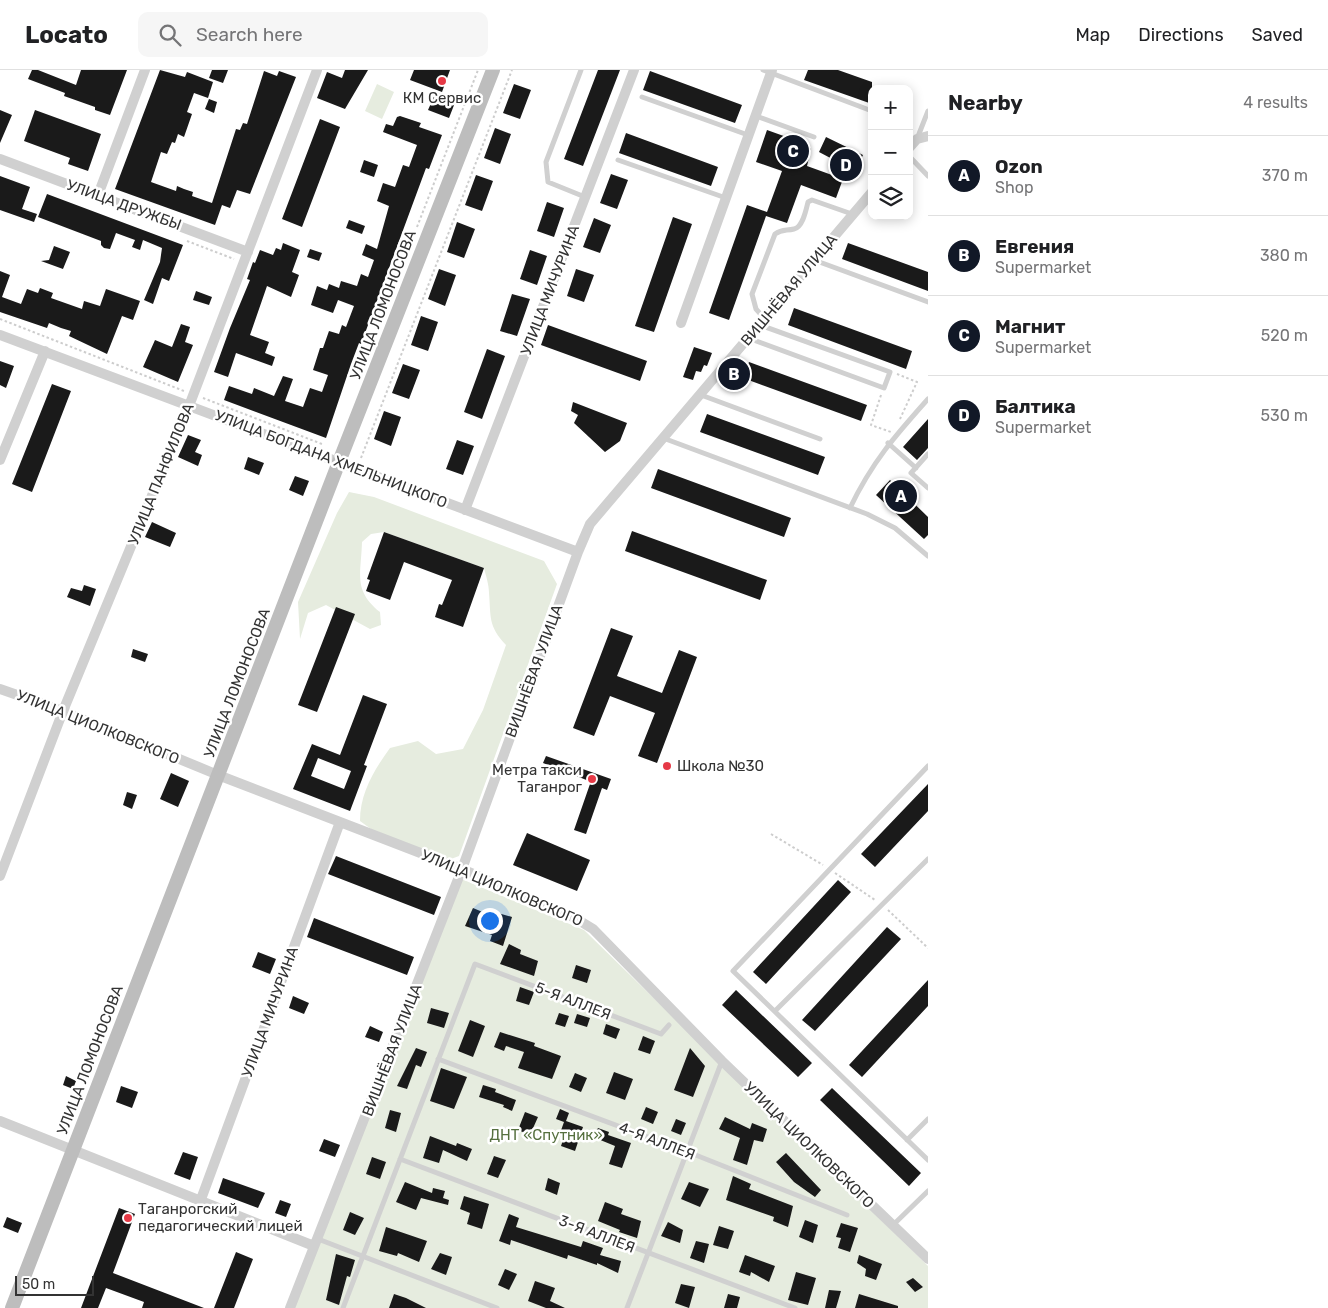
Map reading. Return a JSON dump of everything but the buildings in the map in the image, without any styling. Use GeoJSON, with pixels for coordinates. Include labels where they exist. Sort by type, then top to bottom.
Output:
{"type":"FeatureCollection","features":[{"type":"Feature","properties":{"kind":"street"},"geometry":{"type":"LineString","coordinates":[[98,196],[145,70]]}},
{"type":"Feature","properties":{"kind":"street","name":"УЛИЦА ПАНФИЛОВА"},"geometry":{"type":"LineString","coordinates":[[0,876],[63,711],[189,406],[317,70]]}},
{"type":"Feature","properties":{"kind":"street","name":"УЛИЦА ЛОМОНОСОВА"},"geometry":{"type":"LineString","coordinates":[[12,1308],[339,462],[493,70]]}},
{"type":"Feature","properties":{"kind":"street","name":"УЛИЦА МИЧУРИНА"},"geometry":{"type":"LineString","coordinates":[[465,510],[634,70]]}},
{"type":"Feature","properties":{"kind":"street"},"geometry":{"type":"LineString","coordinates":[[681,323],[755,116],[769,71]]}},
{"type":"Feature","properties":{"kind":"street"},"geometry":{"type":"LineString","coordinates":[[913,144],[917,139],[928,136]]}},
{"type":"Feature","properties":{"kind":"street","name":"УЛИЦА ДРУЖБЫ"},"geometry":{"type":"LineString","coordinates":[[0,159],[248,252]]}},
{"type":"Feature","properties":{"kind":"street","name":"ВИШНЁВАЯ УЛИЦА"},"geometry":{"type":"LineString","coordinates":[[290,1308],[462,869],[578,552],[590,524],[868,197]]}},
{"type":"Feature","properties":{"kind":"street","name":"УЛИЦА БОГДАНА ХМЕЛЬНИЦКОГО"},"geometry":{"type":"LineString","coordinates":[[0,334],[578,552]]}},
{"type":"Feature","properties":{"kind":"street"},"geometry":{"type":"LineString","coordinates":[[0,460],[45,352]]}},
{"type":"Feature","properties":{"kind":"street","name":"УЛИЦА ЦИОЛКОВСКОГО"},"geometry":{"type":"LineString","coordinates":[[0,688],[63,711],[218,775],[462,869],[575,918],[593,929],[722,1061],[928,1260]]}},
{"type":"Feature","properties":{"kind":"street","name":"УЛИЦА МИЧУРИНА"},"geometry":{"type":"LineString","coordinates":[[200,1202],[340,822]]}},
{"type":"Feature","properties":{"kind":"street"},"geometry":{"type":"LineString","coordinates":[[0,1121],[200,1202],[316,1243]]}},
{"type":"Feature","properties":{"kind":"lane"},"geometry":{"type":"LineString","coordinates":[[581,70],[546,162],[546,178],[548,182],[585,197]]}},
{"type":"Feature","properties":{"kind":"lane"},"geometry":{"type":"LineString","coordinates":[[769,71],[868,109]]}},
{"type":"Feature","properties":{"kind":"lane"},"geometry":{"type":"LineString","coordinates":[[642,97],[748,135]]}},
{"type":"Feature","properties":{"kind":"lane"},"geometry":{"type":"LineString","coordinates":[[917,139],[928,111]]}},
{"type":"Feature","properties":{"kind":"lane"},"geometry":{"type":"LineString","coordinates":[[755,116],[814,137]]}},
{"type":"Feature","properties":{"kind":"lane"},"geometry":{"type":"LineString","coordinates":[[618,160],[726,198]]}},
{"type":"Feature","properties":{"kind":"lane"},"geometry":{"type":"LineString","coordinates":[[913,160],[928,176]]}},
{"type":"Feature","properties":{"kind":"lane"},"geometry":{"type":"LineString","coordinates":[[748,338],[884,388],[890,372],[762,322],[752,294],[775,234],[781,230],[795,229],[800,225],[808,202],[812,200],[853,214]]}},
{"type":"Feature","properties":{"kind":"lane"},"geometry":{"type":"LineString","coordinates":[[814,260],[928,302]]}},
{"type":"Feature","properties":{"kind":"lane"},"geometry":{"type":"LineString","coordinates":[[700,394],[820,439]]}},
{"type":"Feature","properties":{"kind":"lane"},"geometry":{"type":"LineString","coordinates":[[850,508],[861,485],[888,443],[928,399]]}},
{"type":"Feature","properties":{"kind":"lane"},"geometry":{"type":"LineString","coordinates":[[662,438],[850,508],[895,528],[928,556]]}},
{"type":"Feature","properties":{"kind":"lane"},"geometry":{"type":"LineString","coordinates":[[888,443],[916,468]]}},
{"type":"Feature","properties":{"kind":"lane"},"geometry":{"type":"LineString","coordinates":[[928,454],[911,474],[928,488]]}},
{"type":"Feature","properties":{"kind":"lane"},"geometry":{"type":"LineString","coordinates":[[928,766],[733,971],[928,1160]]}},
{"type":"Feature","properties":{"kind":"lane"},"geometry":{"type":"LineString","coordinates":[[775,1011],[928,859]]}},
{"type":"Feature","properties":{"kind":"lane","name":"5-Я АЛЛЕЯ"},"geometry":{"type":"LineString","coordinates":[[438,1059],[475,964],[661,1034],[669,1025]]}},
{"type":"Feature","properties":{"kind":"lane"},"geometry":{"type":"LineString","coordinates":[[343,1308],[438,1059]]}},
{"type":"Feature","properties":{"kind":"lane","name":"4-Я АЛЛЕЯ"},"geometry":{"type":"LineString","coordinates":[[438,1059],[688,1152],[847,1214]]}},
{"type":"Feature","properties":{"kind":"lane"},"geometry":{"type":"LineString","coordinates":[[627,1308],[722,1061]]}},
{"type":"Feature","properties":{"kind":"lane"},"geometry":{"type":"LineString","coordinates":[[907,1140],[928,1119]]}},
{"type":"Feature","properties":{"kind":"lane","name":"3-Я АЛЛЕЯ"},"geometry":{"type":"LineString","coordinates":[[400,1159],[794,1308]]}},
{"type":"Feature","properties":{"kind":"lane"},"geometry":{"type":"LineString","coordinates":[[893,1225],[928,1191]]}},
{"type":"Feature","properties":{"kind":"lane"},"geometry":{"type":"LineString","coordinates":[[316,1243],[363,1256],[497,1308]]}},
{"type":"Feature","properties":{"kind":"path"},"geometry":{"type":"LineString","coordinates":[[361,458],[512,70]]}},
{"type":"Feature","properties":{"kind":"path"},"geometry":{"type":"LineString","coordinates":[[0,319],[323,444]]}},
{"type":"Feature","properties":{"kind":"path"},"geometry":{"type":"LineString","coordinates":[[890,372],[918,382],[897,424]]}},
{"type":"Feature","properties":{"kind":"path"},"geometry":{"type":"LineString","coordinates":[[884,388],[871,425],[893,433],[888,443]]}},
{"type":"Feature","properties":{"kind":"path"},"geometry":{"type":"LineString","coordinates":[[771,834],[882,904],[928,948]]}},
{"type":"Feature","properties":{"kind":"green space"},"geometry":{"type":"Polygon","coordinates":[[[377,84],[394,92],[382,119],[365,111],[377,84]]]}},
{"type":"Feature","properties":{"kind":"green space"},"geometry":{"type":"Polygon","coordinates":[[[349,492],[374,497],[544,561],[557,584],[459,856],[443,862],[386,840],[360,821],[362,801],[373,773],[390,748],[418,741],[436,754],[463,749],[483,710],[506,645],[496,632],[491,621],[484,568],[384,532],[371,534],[362,542],[360,573],[362,589],[371,604],[380,612],[381,625],[370,629],[326,605],[308,613],[300,639],[298,602],[337,513],[349,492]]]}},
{"type":"Feature","properties":{"kind":"green space","name":"ДНТ «Спутник»"},"geometry":{"type":"Polygon","coordinates":[[[459,878],[584,930],[928,1266],[928,1308],[293,1308],[459,878]]]}},
{"type":"Feature","properties":{"kind":"place","name":"КМ Сервис"},"geometry":{"type":"Point","coordinates":[442,81]}},
{"type":"Feature","properties":{"kind":"place","name":"Магнит"},"geometry":{"type":"Point","coordinates":[793,151]}},
{"type":"Feature","properties":{"kind":"place","name":"Балтика"},"geometry":{"type":"Point","coordinates":[846,165]}},
{"type":"Feature","properties":{"kind":"place","name":"Евгения"},"geometry":{"type":"Point","coordinates":[734,374]}},
{"type":"Feature","properties":{"kind":"place","name":"Ozon"},"geometry":{"type":"Point","coordinates":[901,496]}},
{"type":"Feature","properties":{"kind":"place","name":"Школа №30"},"geometry":{"type":"Point","coordinates":[667,766]}},
{"type":"Feature","properties":{"kind":"place","name":"Метра такси Таганрог"},"geometry":{"type":"Point","coordinates":[592,779]}},
{"type":"Feature","properties":{"kind":"place","name":"Таганрогский педагогический лицей"},"geometry":{"type":"Point","coordinates":[128,1218]}}]}
